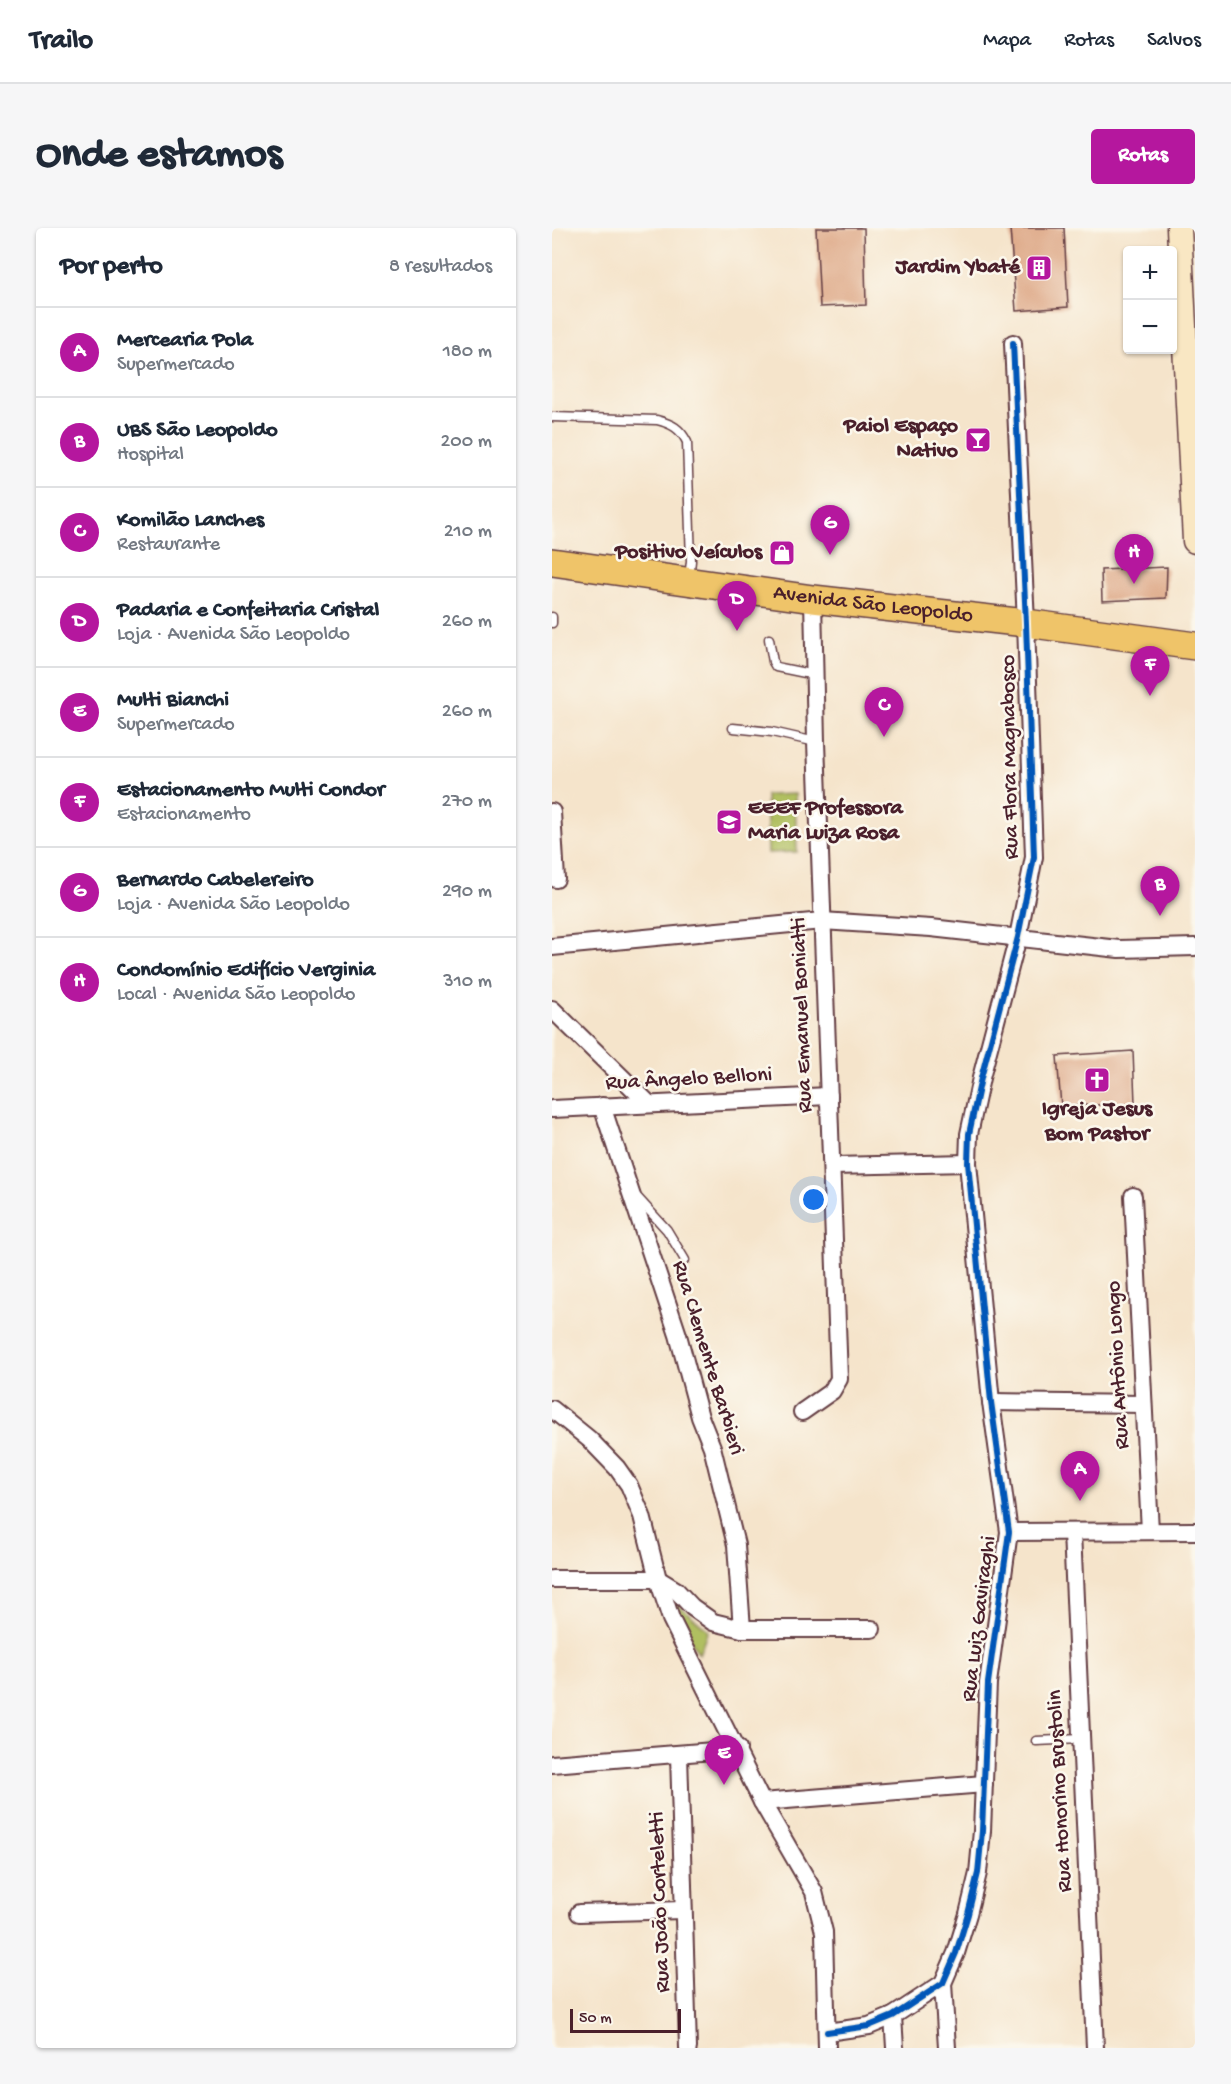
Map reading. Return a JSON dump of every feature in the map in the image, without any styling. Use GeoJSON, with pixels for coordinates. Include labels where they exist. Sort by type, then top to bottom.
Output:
{"type":"FeatureCollection","features":[{"type":"Feature","properties":{"kind":"main road","name":"Avenida São Leopoldo"},"geometry":{"type":"LineString","coordinates":[[552,562],[813,599],[1026,623],[1195,646]]}},
{"type":"Feature","properties":{"kind":"street"},"geometry":{"type":"LineString","coordinates":[[1179,228],[1195,541]]}},
{"type":"Feature","properties":{"kind":"street","name":"Rua Flora Magnabosco"},"geometry":{"type":"LineString","coordinates":[[968,1163],[969,1134],[981,1078],[1018,937],[1034,857],[1013,344]]}},
{"type":"Feature","properties":{"kind":"street","name":"Rua Emanuel Boniatti"},"geometry":{"type":"LineString","coordinates":[[802,1412],[832,1391],[839,1379],[813,599]]}},
{"type":"Feature","properties":{"kind":"street"},"geometry":{"type":"LineString","coordinates":[[552,813],[556,879]]}},
{"type":"Feature","properties":{"kind":"street"},"geometry":{"type":"LineString","coordinates":[[552,947],[822,921],[931,928],[1119,949],[1195,947]]}},
{"type":"Feature","properties":{"kind":"street"},"geometry":{"type":"LineString","coordinates":[[552,1009],[649,1104]]}},
{"type":"Feature","properties":{"kind":"street","name":"Rua Ângelo Belloni"},"geometry":{"type":"LineString","coordinates":[[552,1109],[829,1096]]}},
{"type":"Feature","properties":{"kind":"street","name":"Rua Clemente Barbieri"},"geometry":{"type":"LineString","coordinates":[[602,1106],[632,1191],[678,1335],[700,1417],[712,1447],[736,1545],[742,1629]]}},
{"type":"Feature","properties":{"kind":"street"},"geometry":{"type":"LineString","coordinates":[[832,1166],[968,1163]]}},
{"type":"Feature","properties":{"kind":"street","name":"Rua Luiz Gaviraghi"},"geometry":{"type":"LineString","coordinates":[[943,1983],[956,1953],[978,1873],[982,1831],[987,1683],[1009,1532],[991,1402],[968,1163]]}},
{"type":"Feature","properties":{"kind":"street","name":"Rua Antônio Longo"},"geometry":{"type":"LineString","coordinates":[[1133,1196],[1150,1531]]}},
{"type":"Feature","properties":{"kind":"street"},"geometry":{"type":"LineString","coordinates":[[991,1402],[1143,1404]]}},
{"type":"Feature","properties":{"kind":"street"},"geometry":{"type":"LineString","coordinates":[[552,1409],[589,1439],[617,1468],[629,1485],[642,1516],[657,1579],[671,1619],[738,1749],[762,1802],[814,1892],[824,1932],[827,2040],[893,2016],[943,1983],[947,2048]]}},
{"type":"Feature","properties":{"kind":"street"},"geometry":{"type":"LineString","coordinates":[[1009,1532],[1195,1531]]}},
{"type":"Feature","properties":{"kind":"street","name":"Rua Honorino Brustolin"},"geometry":{"type":"LineString","coordinates":[[1072,1532],[1095,2048]]}},
{"type":"Feature","properties":{"kind":"street"},"geometry":{"type":"LineString","coordinates":[[552,1579],[657,1579],[675,1590],[712,1622],[742,1629],[872,1629]]}},
{"type":"Feature","properties":{"kind":"street"},"geometry":{"type":"LineString","coordinates":[[552,1764],[738,1749]]}},
{"type":"Feature","properties":{"kind":"street","name":"Rua João Corteletti"},"geometry":{"type":"LineString","coordinates":[[679,1755],[687,2048]]}},
{"type":"Feature","properties":{"kind":"street"},"geometry":{"type":"LineString","coordinates":[[762,1802],[984,1784]]}},
{"type":"Feature","properties":{"kind":"street"},"geometry":{"type":"LineString","coordinates":[[579,1913],[683,1910]]}},
{"type":"Feature","properties":{"kind":"street"},"geometry":{"type":"LineString","coordinates":[[893,2016],[895,2048]]}},
{"type":"Feature","properties":{"kind":"lane"},"geometry":{"type":"LineString","coordinates":[[552,417],[657,420],[671,424],[682,431],[687,442],[691,561],[688,580]]}},
{"type":"Feature","properties":{"kind":"lane"},"geometry":{"type":"LineString","coordinates":[[552,617],[552,623]]}},
{"type":"Feature","properties":{"kind":"lane"},"geometry":{"type":"LineString","coordinates":[[769,639],[776,667],[815,675]]}},
{"type":"Feature","properties":{"kind":"lane"},"geometry":{"type":"LineString","coordinates":[[733,728],[772,732],[816,742]]}},
{"type":"Feature","properties":{"kind":"lane"},"geometry":{"type":"LineString","coordinates":[[632,1191],[667,1230],[685,1260]]}},
{"type":"Feature","properties":{"kind":"lane"},"geometry":{"type":"LineString","coordinates":[[1036,1741],[1081,1739]]}},
{"type":"Feature","properties":{"kind":"green space"},"geometry":{"type":"Polygon","coordinates":[[[795,794],[797,852],[768,853],[766,795],[795,794]]]}},
{"type":"Feature","properties":{"kind":"green space"},"geometry":{"type":"Polygon","coordinates":[[[666,1594],[708,1630],[699,1654],[672,1611],[666,1594]]]}},
{"type":"Feature","properties":{"kind":"building"},"geometry":{"type":"Polygon","coordinates":[[[816,228],[864,228],[866,305],[820,307],[816,228]]]}},
{"type":"Feature","properties":{"kind":"building","name":"Jardim Ybaté"},"geometry":{"type":"Polygon","coordinates":[[[1010,228],[1064,228],[1068,307],[1016,311],[1010,228]]]}},
{"type":"Feature","properties":{"kind":"building"},"geometry":{"type":"Polygon","coordinates":[[[1167,567],[1166,598],[1102,601],[1101,570],[1167,567]]]}},
{"type":"Feature","properties":{"kind":"building","name":"Igreja Jesus Bom Pastor"},"geometry":{"type":"Polygon","coordinates":[[[1133,1051],[1135,1104],[1061,1106],[1057,1056],[1133,1051]]]}},
{"type":"Feature","properties":{"kind":"cycle path"},"geometry":{"type":"LineString","coordinates":[[827,2032],[869,2026],[893,2016],[943,1983],[956,1953],[978,1873],[988,1683],[1009,1532],[991,1402],[968,1163],[969,1134],[981,1078],[1018,937],[1034,857],[1013,343]]}},
{"type":"Feature","properties":{"kind":"place","name":"Jardim Ybaté"},"geometry":{"type":"Point","coordinates":[1039,268]}},
{"type":"Feature","properties":{"kind":"place","name":"Paiol Espaço Nativo"},"geometry":{"type":"Point","coordinates":[978,440]}},
{"type":"Feature","properties":{"kind":"place","name":"Positivo Veículos"},"geometry":{"type":"Point","coordinates":[782,553]}},
{"type":"Feature","properties":{"kind":"place","name":"Bernardo Cabelereiro"},"geometry":{"type":"Point","coordinates":[830,555]}},
{"type":"Feature","properties":{"kind":"place","name":"Condomínio Edifício Verginia"},"geometry":{"type":"Point","coordinates":[1134,584]}},
{"type":"Feature","properties":{"kind":"place","name":"Padaria e Confeitaria Cristal"},"geometry":{"type":"Point","coordinates":[737,631]}},
{"type":"Feature","properties":{"kind":"place","name":"Estacionamento Multi Condor"},"geometry":{"type":"Point","coordinates":[1150,696]}},
{"type":"Feature","properties":{"kind":"place","name":"Komilão Lanches"},"geometry":{"type":"Point","coordinates":[884,737]}},
{"type":"Feature","properties":{"kind":"place","name":"EEEF Professora Maria Luiza Rosa"},"geometry":{"type":"Point","coordinates":[729,822]}},
{"type":"Feature","properties":{"kind":"place","name":"UBS São Leopoldo"},"geometry":{"type":"Point","coordinates":[1160,916]}},
{"type":"Feature","properties":{"kind":"place","name":"Igreja Jesus Bom Pastor"},"geometry":{"type":"Point","coordinates":[1097,1080]}},
{"type":"Feature","properties":{"kind":"place","name":"Mercearia Pola"},"geometry":{"type":"Point","coordinates":[1080,1501]}},
{"type":"Feature","properties":{"kind":"place","name":"Multi Bianchi"},"geometry":{"type":"Point","coordinates":[724,1785]}}]}
